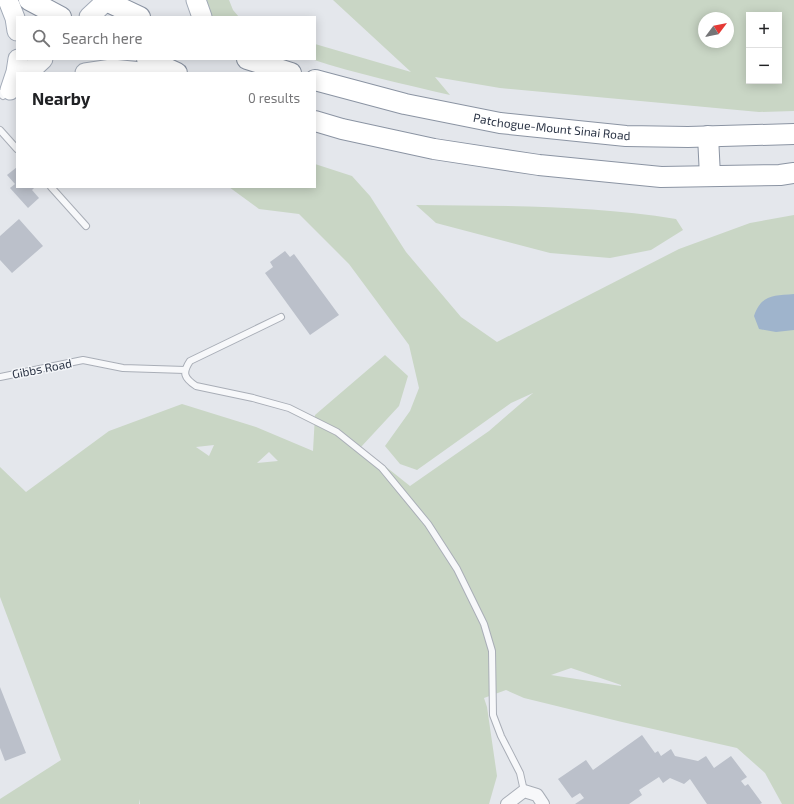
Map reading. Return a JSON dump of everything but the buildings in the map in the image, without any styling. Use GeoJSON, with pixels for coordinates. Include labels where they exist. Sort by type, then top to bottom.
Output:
{"type":"FeatureCollection","features":[{"type":"Feature","properties":{"kind":"highway"},"geometry":{"type":"LineString","coordinates":[[29,0],[59,16]]}},
{"type":"Feature","properties":{"kind":"highway"},"geometry":{"type":"LineString","coordinates":[[106,0],[138,16]]}},
{"type":"Feature","properties":{"kind":"highway"},"geometry":{"type":"LineString","coordinates":[[250,60],[288,72]]}},
{"type":"Feature","properties":{"kind":"highway","name":"Patchogue-Mount Sinai Road"},"geometry":{"type":"LineString","coordinates":[[316,80],[405,104],[500,123],[626,136],[794,134]]}},
{"type":"Feature","properties":{"kind":"highway"},"geometry":{"type":"LineString","coordinates":[[316,121],[342,130],[434,149],[539,165],[661,177],[780,175],[794,173]]}},
{"type":"Feature","properties":{"kind":"highway"},"geometry":{"type":"LineString","coordinates":[[708,136],[710,176]]}},
{"type":"Feature","properties":{"kind":"main road"},"geometry":{"type":"LineString","coordinates":[[8,0],[16,24]]}},
{"type":"Feature","properties":{"kind":"main road"},"geometry":{"type":"LineString","coordinates":[[90,16],[106,0]]}},
{"type":"Feature","properties":{"kind":"main road"},"geometry":{"type":"LineString","coordinates":[[196,0],[202,16]]}},
{"type":"Feature","properties":{"kind":"main road"},"geometry":{"type":"LineString","coordinates":[[8,92],[16,72],[18,60]]}},
{"type":"Feature","properties":{"kind":"main road"},"geometry":{"type":"LineString","coordinates":[[29,72],[42,60]]}},
{"type":"Feature","properties":{"kind":"main road"},"geometry":{"type":"LineString","coordinates":[[90,72],[112,68],[158,69]]}},
{"type":"Feature","properties":{"kind":"street"},"geometry":{"type":"LineString","coordinates":[[507,804],[524,791],[537,795],[543,804]]}},
{"type":"Feature","properties":{"kind":"lane"},"geometry":{"type":"LineString","coordinates":[[0,130],[16,148]]}},
{"type":"Feature","properties":{"kind":"lane"},"geometry":{"type":"LineString","coordinates":[[52,188],[86,226]]}},
{"type":"Feature","properties":{"kind":"lane"},"geometry":{"type":"LineString","coordinates":[[281,317],[190,361],[185,370],[187,378],[196,386],[253,398],[289,408],[337,432],[382,468],[428,524],[457,570],[484,624],[492,651],[493,715],[501,736],[520,773],[524,791]]}},
{"type":"Feature","properties":{"kind":"lane","name":"Gibbs Road"},"geometry":{"type":"LineString","coordinates":[[0,377],[83,360],[123,368],[185,370]]}},
{"type":"Feature","properties":{"kind":"green space"},"geometry":{"type":"Polygon","coordinates":[[[202,0],[229,0],[233,10],[238,16],[211,16],[202,0]]]}},
{"type":"Feature","properties":{"kind":"green space"},"geometry":{"type":"Polygon","coordinates":[[[333,0],[794,0],[794,111],[759,112],[500,88],[435,77],[450,95],[397,83],[314,60],[316,60],[316,44],[411,72],[333,0]]]}},
{"type":"Feature","properties":{"kind":"green space"},"geometry":{"type":"Polygon","coordinates":[[[316,164],[352,176],[370,196],[406,252],[461,317],[497,342],[679,249],[750,223],[794,215],[794,804],[782,804],[765,773],[737,748],[524,698],[506,690],[484,698],[487,707],[497,776],[489,804],[140,804],[139,799],[139,804],[0,804],[0,799],[61,760],[0,597],[0,467],[26,492],[109,431],[182,404],[256,427],[313,451],[315,415],[385,355],[408,376],[399,406],[361,447],[410,486],[489,431],[533,393],[511,403],[417,470],[400,464],[385,446],[410,411],[419,388],[409,345],[349,264],[299,214],[259,209],[230,188],[316,188],[316,164]],[[214,445],[196,447],[209,456],[214,445]],[[269,452],[257,463],[278,461],[269,452]],[[571,668],[551,675],[621,686],[621,685],[571,668]]]}},
{"type":"Feature","properties":{"kind":"green space"},"geometry":{"type":"Polygon","coordinates":[[[416,205],[546,207],[644,214],[676,219],[683,230],[651,250],[610,258],[550,253],[436,223],[416,205]]]}},
{"type":"Feature","properties":{"kind":"water"},"geometry":{"type":"Polygon","coordinates":[[[794,294],[794,330],[776,332],[759,329],[754,316],[757,309],[765,300],[774,296],[794,294]]]}}]}
